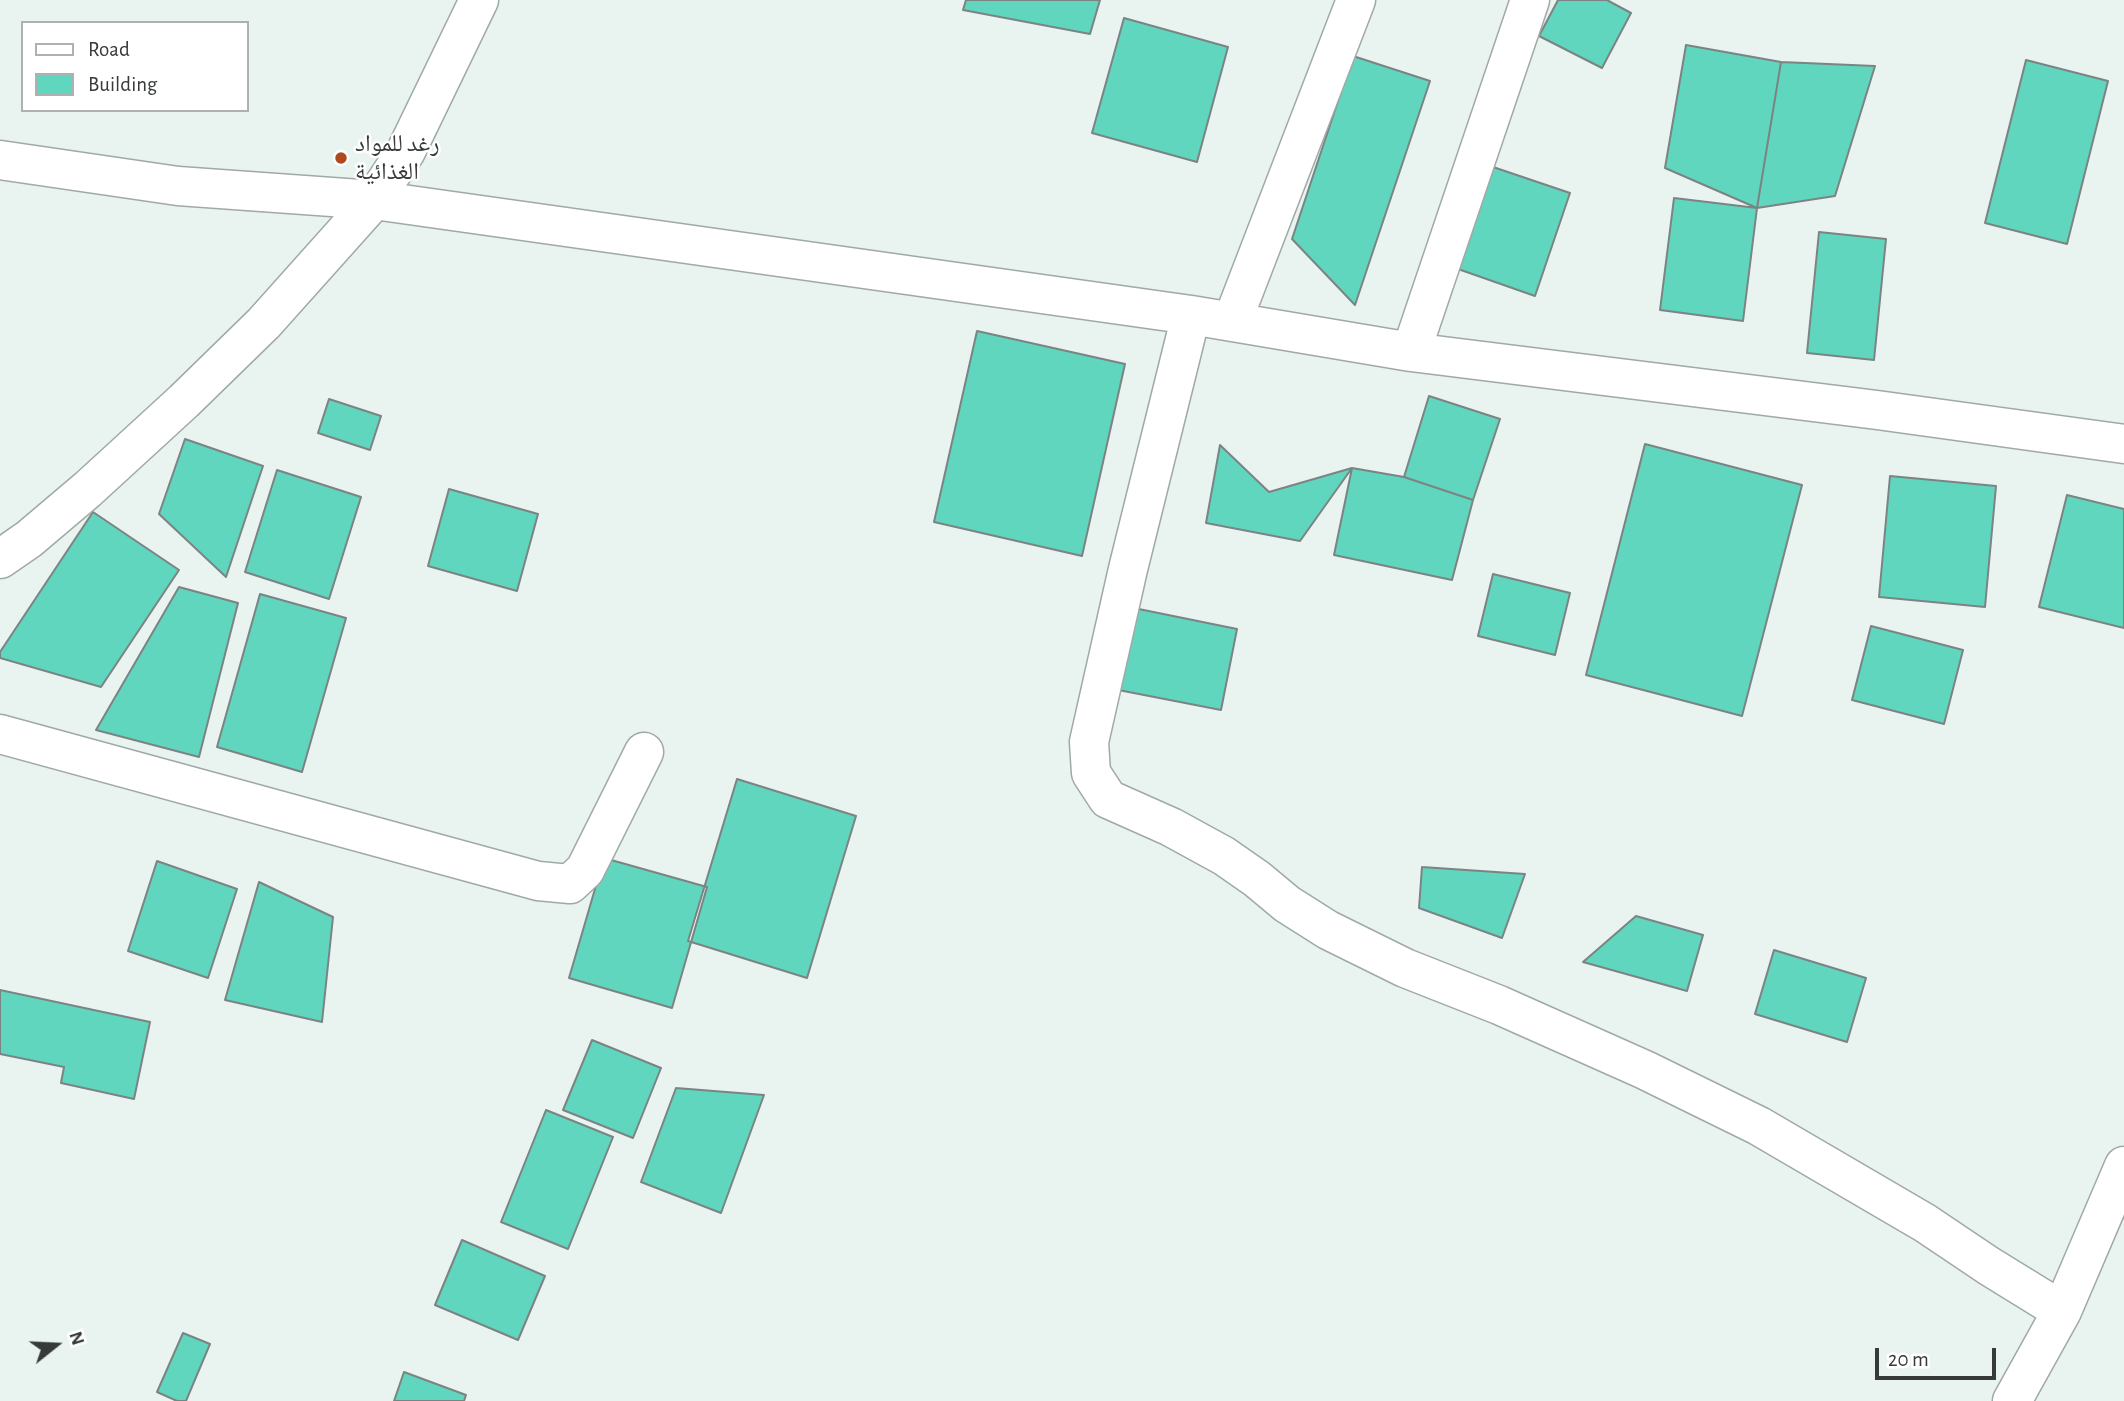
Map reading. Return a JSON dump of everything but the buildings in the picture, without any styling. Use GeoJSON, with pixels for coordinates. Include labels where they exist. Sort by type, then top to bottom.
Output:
{"type":"FeatureCollection","features":[{"type":"Feature","properties":{"kind":"street"},"geometry":{"type":"LineString","coordinates":[[0,559],[29,539],[88,489],[184,401],[264,323],[374,200],[406,151],[480,0]]}},
{"type":"Feature","properties":{"kind":"street"},"geometry":{"type":"LineString","coordinates":[[1232,322],[1356,0]]}},
{"type":"Feature","properties":{"kind":"street"},"geometry":{"type":"LineString","coordinates":[[1411,352],[1530,0]]}},
{"type":"Feature","properties":{"kind":"street"},"geometry":{"type":"LineString","coordinates":[[0,160],[178,186],[374,200],[1191,315],[1411,352],[1877,410],[2124,444]]}},
{"type":"Feature","properties":{"kind":"street"},"geometry":{"type":"LineString","coordinates":[[1191,315],[1088,742],[1091,773],[1108,799],[1171,827],[1224,856],[1287,904],[1328,930],[1405,968],[1499,1005],[1645,1070],[1759,1126],[1925,1223],[2062,1311]]}},
{"type":"Feature","properties":{"kind":"street"},"geometry":{"type":"LineString","coordinates":[[0,734],[538,881],[570,884],[585,870],[644,752]]}},
{"type":"Feature","properties":{"kind":"street"},"geometry":{"type":"LineString","coordinates":[[2012,1401],[2062,1311],[2124,1166]]}},
{"type":"Feature","properties":{"kind":"place","name":"رغد للمواد الغذائية"},"geometry":{"type":"Point","coordinates":[341,158]}}]}
